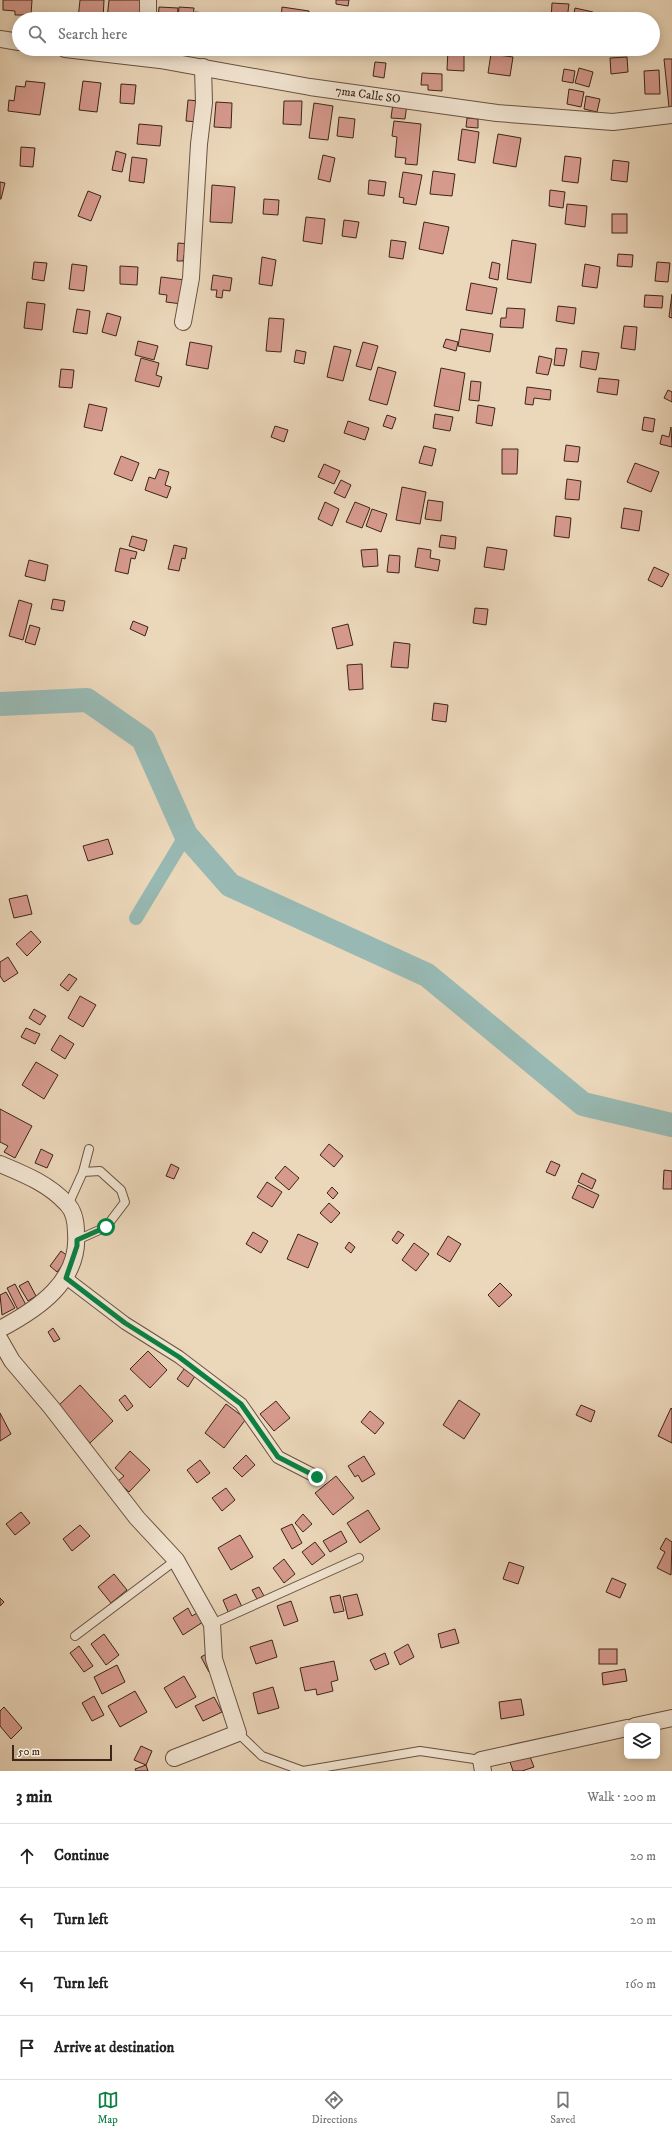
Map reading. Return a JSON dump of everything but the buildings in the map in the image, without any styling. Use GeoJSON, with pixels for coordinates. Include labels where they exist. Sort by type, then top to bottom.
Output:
{"type":"FeatureCollection","features":[{"type":"Feature","properties":{"kind":"street"},"geometry":{"type":"LineString","coordinates":[[148,0],[148,12]]}},
{"type":"Feature","properties":{"kind":"street"},"geometry":{"type":"LineString","coordinates":[[0,39],[12,41]]}},
{"type":"Feature","properties":{"kind":"street","name":"7ma Calle SO"},"geometry":{"type":"LineString","coordinates":[[163,56],[203,67],[310,87],[497,113],[612,122],[672,115]]}},
{"type":"Feature","properties":{"kind":"street"},"geometry":{"type":"LineString","coordinates":[[183,322],[191,278],[199,144],[204,103],[203,67]]}},
{"type":"Feature","properties":{"kind":"street"},"geometry":{"type":"LineString","coordinates":[[0,1164],[40,1181],[68,1205],[76,1224],[77,1240],[77,1246],[66,1278],[57,1289],[30,1311],[0,1329]]}},
{"type":"Feature","properties":{"kind":"street"},"geometry":{"type":"LineString","coordinates":[[66,1278],[125,1323],[179,1357],[241,1404],[278,1457],[317,1477]]}},
{"type":"Feature","properties":{"kind":"street"},"geometry":{"type":"LineString","coordinates":[[0,1340],[12,1360],[51,1407],[137,1518],[176,1560],[212,1624],[214,1659],[238,1733],[174,1758]]}},
{"type":"Feature","properties":{"kind":"street"},"geometry":{"type":"LineString","coordinates":[[649,1723],[672,1718]]}},
{"type":"Feature","properties":{"kind":"street"},"geometry":{"type":"LineString","coordinates":[[482,1765],[624,1729]]}},
{"type":"Feature","properties":{"kind":"lane"},"geometry":{"type":"LineString","coordinates":[[68,1205],[83,1172],[89,1149]]}},
{"type":"Feature","properties":{"kind":"lane"},"geometry":{"type":"LineString","coordinates":[[77,1240],[106,1227],[125,1202],[121,1190],[100,1172],[83,1172]]}},
{"type":"Feature","properties":{"kind":"lane"},"geometry":{"type":"LineString","coordinates":[[212,1624],[359,1558]]}},
{"type":"Feature","properties":{"kind":"lane"},"geometry":{"type":"LineString","coordinates":[[75,1636],[176,1560]]}},
{"type":"Feature","properties":{"kind":"lane"},"geometry":{"type":"LineString","coordinates":[[238,1733],[262,1756],[303,1771],[420,1751],[482,1765]]}},
{"type":"Feature","properties":{"kind":"waterway"},"geometry":{"type":"LineString","coordinates":[[0,704],[87,700],[143,739],[186,835],[230,885],[427,975],[583,1104],[672,1125]]}},
{"type":"Feature","properties":{"kind":"waterway"},"geometry":{"type":"LineString","coordinates":[[136,918],[186,835]]}},
{"type":"Feature","properties":{"kind":"route"},"geometry":{"type":"LineString","coordinates":[[106,1227],[77,1240],[77,1246],[66,1278],[125,1323],[179,1357],[241,1404],[278,1457],[317,1477]]}}]}
